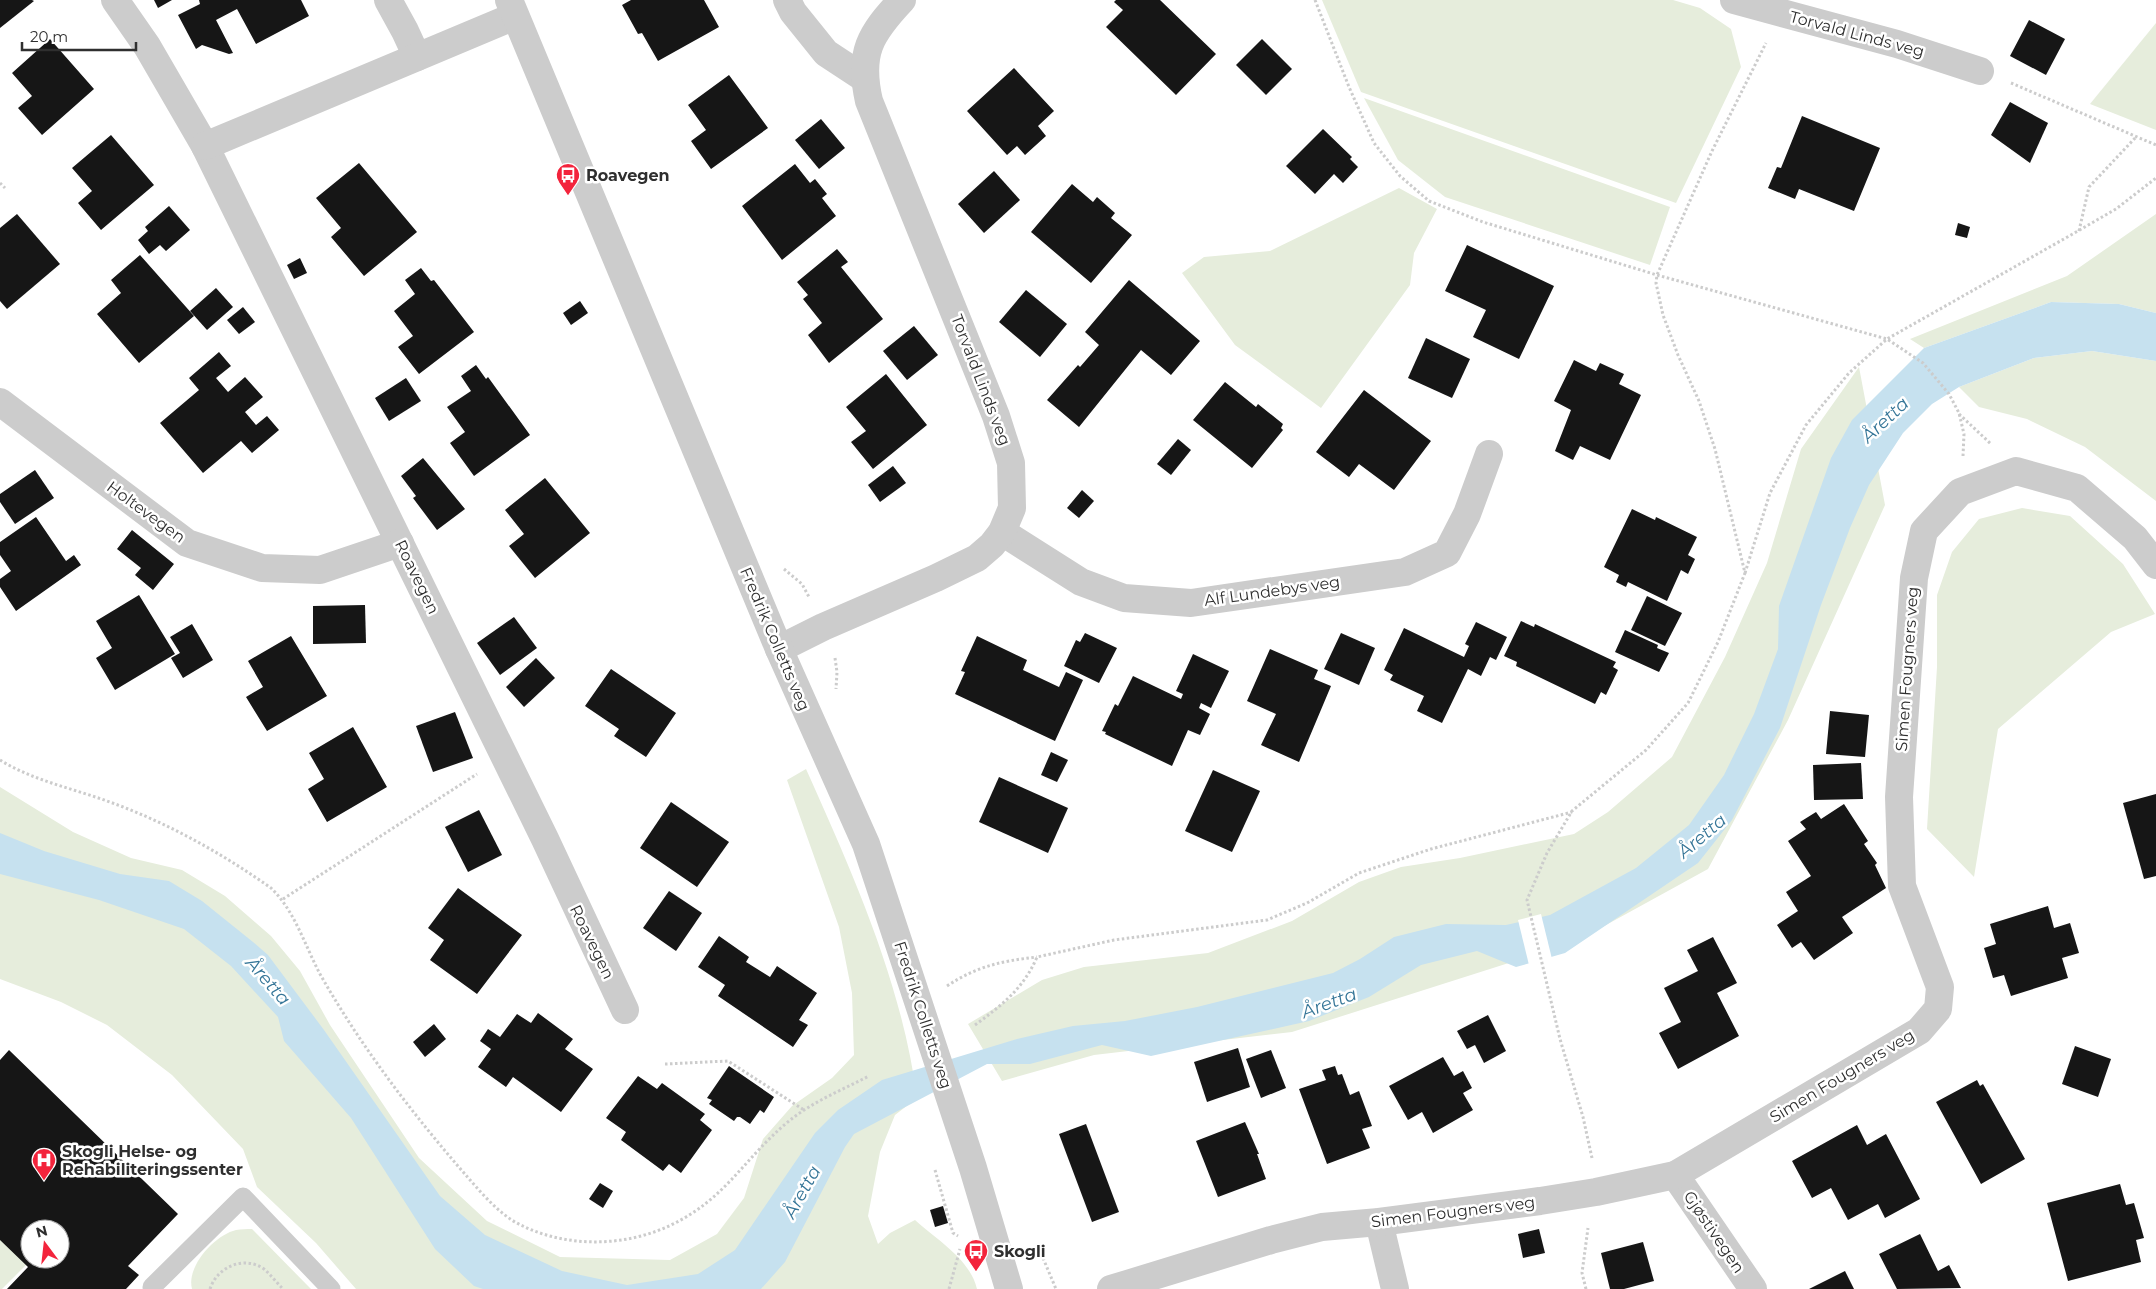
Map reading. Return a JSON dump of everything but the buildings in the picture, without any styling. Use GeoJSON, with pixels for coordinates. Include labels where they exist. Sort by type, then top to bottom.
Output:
{"type":"FeatureCollection","features":[{"type":"Feature","properties":{"kind":"street","name":"Roavegen"},"geometry":{"type":"LineString","coordinates":[[115,0],[148,46],[205,146],[504,756],[625,1010]]}},
{"type":"Feature","properties":{"kind":"street"},"geometry":{"type":"LineString","coordinates":[[388,0],[406,31],[416,57]]}},
{"type":"Feature","properties":{"kind":"street"},"geometry":{"type":"LineString","coordinates":[[788,0],[793,12],[826,53],[864,78]]}},
{"type":"Feature","properties":{"kind":"street","name":"Torvald Linds veg"},"geometry":{"type":"LineString","coordinates":[[779,649],[823,627],[977,558],[1002,532],[1012,508],[1011,463],[996,416],[870,101],[864,78],[866,53],[875,32],[902,0]]}},
{"type":"Feature","properties":{"kind":"street","name":"Torvald Linds veg"},"geometry":{"type":"LineString","coordinates":[[1734,0],[1897,44],[1980,71]]}},
{"type":"Feature","properties":{"kind":"street"},"geometry":{"type":"LineString","coordinates":[[205,146],[416,57],[512,8]]}},
{"type":"Feature","properties":{"kind":"street","name":"Fredrik Colletts veg"},"geometry":{"type":"LineString","coordinates":[[512,8],[779,649],[866,844],[973,1168],[1009,1289]]}},
{"type":"Feature","properties":{"kind":"street","name":"Holtevegen"},"geometry":{"type":"LineString","coordinates":[[0,402],[187,543],[262,568],[320,570],[400,543]]}},
{"type":"Feature","properties":{"kind":"street","name":"Alf Lundebys veg"},"geometry":{"type":"LineString","coordinates":[[1002,532],[1081,582],[1124,598],[1191,603],[1405,572],[1447,553],[1467,514],[1489,454]]}},
{"type":"Feature","properties":{"kind":"street"},"geometry":{"type":"LineString","coordinates":[[2016,471],[2078,488],[2135,538],[2156,565]]}},
{"type":"Feature","properties":{"kind":"street","name":"Simen Fougners veg"},"geometry":{"type":"LineString","coordinates":[[1111,1289],[1271,1240],[1322,1227],[1380,1222],[1596,1192],[1675,1175],[1919,1031],[1938,1009],[1940,987],[1902,886],[1899,797],[1914,578],[1924,531],[1960,492],[2016,471]]}},
{"type":"Feature","properties":{"kind":"street","name":"Gjøstivegen"},"geometry":{"type":"LineString","coordinates":[[1675,1175],[1753,1289]]}},
{"type":"Feature","properties":{"kind":"street"},"geometry":{"type":"LineString","coordinates":[[1380,1222],[1395,1289]]}},
{"type":"Feature","properties":{"kind":"lane"},"geometry":{"type":"LineString","coordinates":[[154,1289],[152,1287],[243,1196],[331,1289]]}},
{"type":"Feature","properties":{"kind":"path"},"geometry":{"type":"LineString","coordinates":[[1315,0],[1349,87],[1374,143],[1400,176],[1429,200],[1483,222],[1657,275],[1887,339],[1923,363],[1950,394],[1959,413],[1964,434],[1960,492]]}},
{"type":"Feature","properties":{"kind":"path"},"geometry":{"type":"LineString","coordinates":[[1745,573],[1715,449],[1699,401],[1678,355],[1663,315],[1656,283],[1657,275],[1712,151],[1781,13]]}},
{"type":"Feature","properties":{"kind":"path"},"geometry":{"type":"LineString","coordinates":[[1980,71],[2156,145]]}},
{"type":"Feature","properties":{"kind":"path"},"geometry":{"type":"LineString","coordinates":[[2078,232],[2090,187],[2137,137]]}},
{"type":"Feature","properties":{"kind":"path"},"geometry":{"type":"LineString","coordinates":[[1586,1289],[1582,1273],[1586,1238],[1596,1192],[1595,1171],[1583,1117],[1543,974],[1527,900],[1547,853],[1572,812],[1646,750],[1688,703],[1718,642],[1745,573],[1770,493],[1806,425],[1849,374],[1887,339],[2078,232],[2116,209],[2156,178]]}},
{"type":"Feature","properties":{"kind":"path"},"geometry":{"type":"LineString","coordinates":[[0,183],[5,188]]}},
{"type":"Feature","properties":{"kind":"path"},"geometry":{"type":"LineString","coordinates":[[1959,413],[2016,471]]}},
{"type":"Feature","properties":{"kind":"path"},"geometry":{"type":"LineString","coordinates":[[283,899],[504,756]]}},
{"type":"Feature","properties":{"kind":"path"},"geometry":{"type":"LineString","coordinates":[[0,760],[37,778],[107,801],[174,828],[245,869],[271,888],[283,899],[325,982],[352,1026],[448,1155],[491,1203],[514,1221],[545,1235],[609,1242],[643,1236],[672,1225],[700,1209],[725,1188],[770,1138],[804,1110],[868,1076]]}},
{"type":"Feature","properties":{"kind":"path"},"geometry":{"type":"LineString","coordinates":[[940,990],[968,972],[987,965],[1037,957],[1114,940],[1267,920],[1307,904],[1359,873],[1431,849],[1572,812]]}},
{"type":"Feature","properties":{"kind":"path"},"geometry":{"type":"LineString","coordinates":[[975,1025],[1020,988],[1030,974],[1037,957]]}},
{"type":"Feature","properties":{"kind":"path"},"geometry":{"type":"LineString","coordinates":[[665,1064],[728,1061],[804,1110]]}},
{"type":"Feature","properties":{"kind":"path"},"geometry":{"type":"LineString","coordinates":[[949,1289],[964,1240]]}},
{"type":"Feature","properties":{"kind":"path"},"geometry":{"type":"LineString","coordinates":[[210,1289],[212,1283],[222,1270],[240,1263],[263,1269],[283,1289]]}},
{"type":"Feature","properties":{"kind":"green space"},"geometry":{"type":"Polygon","coordinates":[[[1322,0],[1673,0],[1700,8],[1731,29],[1741,67],[1676,203],[1361,92],[1322,0]]]}},
{"type":"Feature","properties":{"kind":"green space"},"geometry":{"type":"Polygon","coordinates":[[[2156,23],[2156,130],[2090,104],[2156,23]]]}},
{"type":"Feature","properties":{"kind":"green space"},"geometry":{"type":"Polygon","coordinates":[[[1364,98],[1670,207],[1650,265],[1445,197],[1398,160],[1364,98]]]}},
{"type":"Feature","properties":{"kind":"green space"},"geometry":{"type":"Polygon","coordinates":[[[1399,188],[1437,209],[1414,253],[1410,285],[1321,408],[1235,345],[1182,273],[1204,257],[1270,251],[1399,188]]]}},
{"type":"Feature","properties":{"kind":"green space"},"geometry":{"type":"Polygon","coordinates":[[[2156,214],[2156,313],[2119,304],[2051,302],[1924,348],[1910,339],[2067,276],[2156,214]]]}},
{"type":"Feature","properties":{"kind":"green space"},"geometry":{"type":"Polygon","coordinates":[[[2092,351],[2156,361],[2156,501],[2085,447],[2027,419],[1979,407],[1959,387],[2034,358],[2092,351]]]}},
{"type":"Feature","properties":{"kind":"green space"},"geometry":{"type":"Polygon","coordinates":[[[1859,367],[1885,505],[1788,720],[1708,869],[1575,942],[1292,1032],[1094,1055],[1002,1081],[968,1024],[1042,980],[1084,967],[1208,953],[1292,921],[1359,882],[1401,867],[1460,858],[1574,834],[1608,812],[1672,757],[1725,657],[1767,563],[1801,449],[1859,367]]]}},
{"type":"Feature","properties":{"kind":"green space"},"geometry":{"type":"Polygon","coordinates":[[[2022,508],[2070,516],[2123,564],[2155,614],[2111,632],[1998,729],[1974,877],[1927,829],[1937,667],[1937,595],[1952,552],[1979,519],[2022,508]]]}},
{"type":"Feature","properties":{"kind":"green space"},"geometry":{"type":"Polygon","coordinates":[[[806,769],[858,889],[888,971],[910,1055],[917,1098],[895,1115],[880,1152],[868,1216],[878,1244],[890,1233],[915,1220],[960,1259],[973,1278],[977,1289],[356,1289],[316,1243],[257,1187],[243,1149],[172,1075],[107,1025],[61,1002],[0,979],[0,787],[73,832],[131,858],[182,870],[225,896],[271,936],[300,971],[330,1025],[419,1158],[487,1221],[560,1257],[670,1260],[717,1234],[744,1198],[763,1139],[792,1106],[832,1078],[854,1055],[852,993],[839,927],[787,780],[806,769]]]}},
{"type":"Feature","properties":{"kind":"green space"},"geometry":{"type":"Polygon","coordinates":[[[252,1229],[311,1289],[192,1289],[193,1271],[211,1245],[228,1233],[252,1229]]]}},
{"type":"Feature","properties":{"kind":"green space"},"geometry":{"type":"Polygon","coordinates":[[[0,1238],[20,1257],[20,1269],[22,1269],[0,1289],[0,1238]]]}},
{"type":"Feature","properties":{"kind":"water","name":"Åretta"},"geometry":{"type":"Polygon","coordinates":[[[2051,302],[2119,304],[2156,313],[2156,361],[2092,351],[2034,358],[1959,387],[1932,404],[1903,433],[1869,485],[1850,528],[1821,605],[1780,728],[1732,820],[1698,863],[1565,953],[1516,967],[1477,951],[1421,965],[1369,997],[1309,1021],[1151,1056],[1102,1045],[1030,1064],[987,1064],[854,1134],[845,1147],[785,1262],[761,1289],[483,1289],[474,1286],[435,1249],[351,1118],[284,1041],[278,1017],[231,966],[184,929],[99,900],[0,874],[0,833],[44,851],[120,874],[169,881],[202,901],[268,955],[324,1030],[440,1196],[485,1235],[562,1271],[627,1285],[698,1274],[735,1250],[815,1133],[838,1110],[882,1080],[1017,1039],[1073,1026],[1125,1021],[1197,1007],[1333,973],[1360,959],[1394,937],[1446,924],[1506,925],[1550,915],[1636,868],[1689,825],[1724,775],[1754,714],[1778,649],[1779,606],[1831,458],[1852,420],[1924,348],[2051,302]]]}},
{"type":"Feature","properties":{"kind":"pier"},"geometry":{"type":"Polygon","coordinates":[[[1541,914],[1552,959],[1529,965],[1518,920],[1541,914]]]}},
{"type":"Feature","properties":{"kind":"place","name":"Roavegen"},"geometry":{"type":"Point","coordinates":[568,196]}},
{"type":"Feature","properties":{"kind":"place","name":"Skogli Helse- og Rehabiliteringssenter"},"geometry":{"type":"Point","coordinates":[44,1181]}},
{"type":"Feature","properties":{"kind":"place","name":"Skogli"},"geometry":{"type":"Point","coordinates":[976,1272]}}]}
